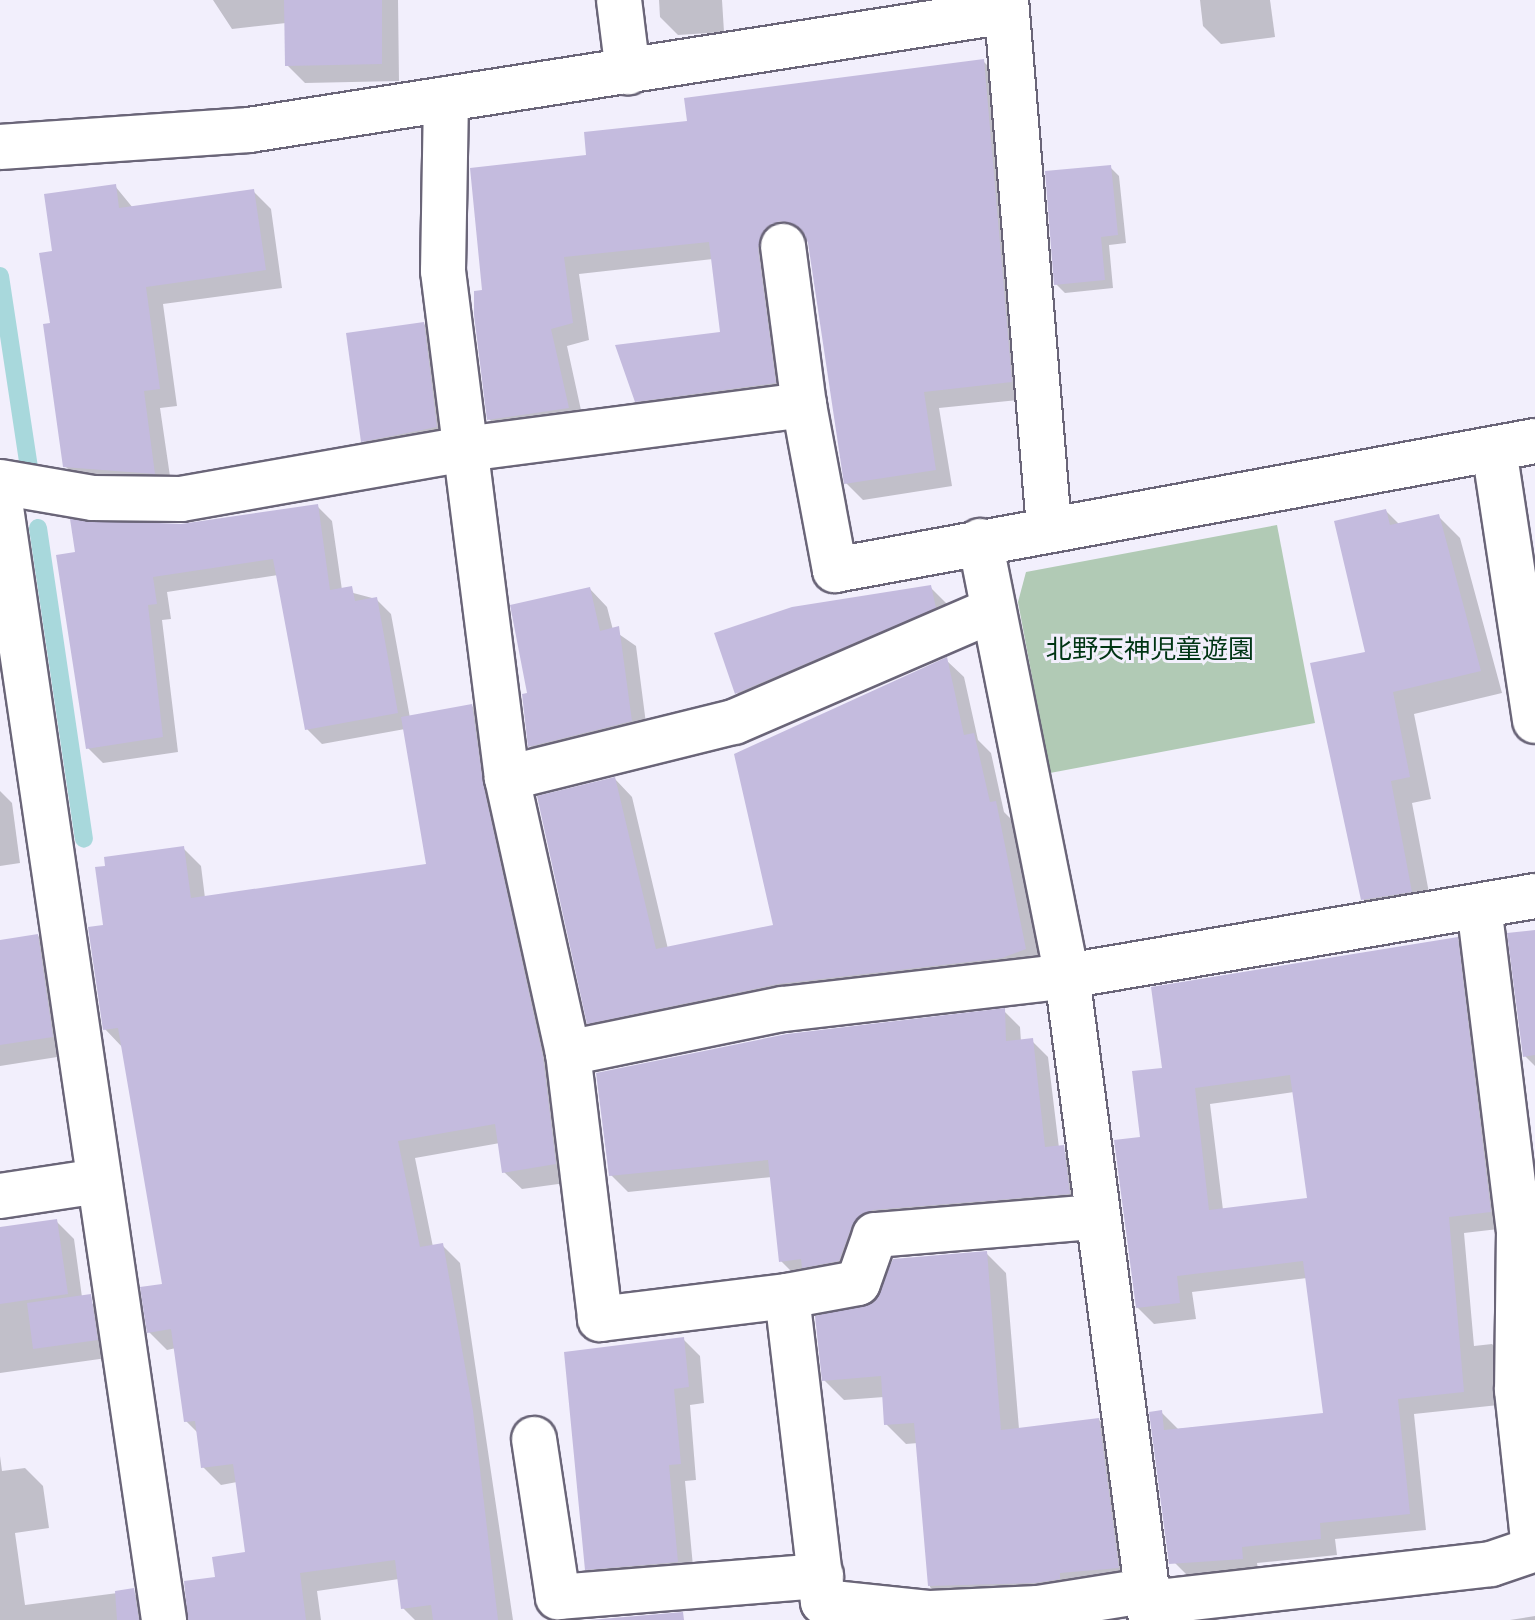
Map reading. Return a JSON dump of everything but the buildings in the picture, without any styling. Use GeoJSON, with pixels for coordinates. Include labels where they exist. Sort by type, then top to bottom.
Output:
{"type":"FeatureCollection","features":[{"type":"Feature","properties":{"kind":"street"},"geometry":{"type":"LineString","coordinates":[[619,0],[628,72]]}},
{"type":"Feature","properties":{"kind":"street"},"geometry":{"type":"LineString","coordinates":[[0,147],[249,130],[628,72],[1006,6],[1049,527]]}},
{"type":"Feature","properties":{"kind":"street"},"geometry":{"type":"LineString","coordinates":[[446,99],[443,271],[465,449],[507,778],[568,1053],[600,1319],[787,1296],[858,1283],[875,1235],[1094,1217]]}},
{"type":"Feature","properties":{"kind":"street"},"geometry":{"type":"LineString","coordinates":[[783,246],[804,405],[835,570],[1049,527],[1515,445],[1535,721]]}},
{"type":"Feature","properties":{"kind":"street"},"geometry":{"type":"LineString","coordinates":[[0,482],[93,498],[181,499],[465,449],[804,405]]}},
{"type":"Feature","properties":{"kind":"street"},"geometry":{"type":"LineString","coordinates":[[0,501],[164,1620]]}},
{"type":"Feature","properties":{"kind":"street"},"geometry":{"type":"LineString","coordinates":[[980,541],[1067,976],[1094,1217],[1150,1604]]}},
{"type":"Feature","properties":{"kind":"street"},"geometry":{"type":"LineString","coordinates":[[507,778],[734,722],[993,610]]}},
{"type":"Feature","properties":{"kind":"street"},"geometry":{"type":"LineString","coordinates":[[568,1053],[783,1009],[1067,976],[1535,896]]}},
{"type":"Feature","properties":{"kind":"street"},"geometry":{"type":"LineString","coordinates":[[534,1439],[558,1597],[823,1599],[930,1613],[1150,1604],[1491,1564],[1534,1549],[1517,1390],[1519,1230],[1479,906]]}},
{"type":"Feature","properties":{"kind":"street"},"geometry":{"type":"LineString","coordinates":[[0,1196],[99,1181]]}},
{"type":"Feature","properties":{"kind":"street"},"geometry":{"type":"LineString","coordinates":[[787,1296],[823,1599]]}},
{"type":"Feature","properties":{"kind":"green space","name":"北野天神児童遊園"},"geometry":{"type":"Polygon","coordinates":[[[1277,525],[1315,723],[1050,773],[1018,602],[1026,572],[1277,525]]]}},
{"type":"Feature","properties":{"kind":"waterway"},"geometry":{"type":"LineString","coordinates":[[0,276],[29,467]]}},
{"type":"Feature","properties":{"kind":"waterway"},"geometry":{"type":"LineString","coordinates":[[38,528],[84,839]]}}]}
